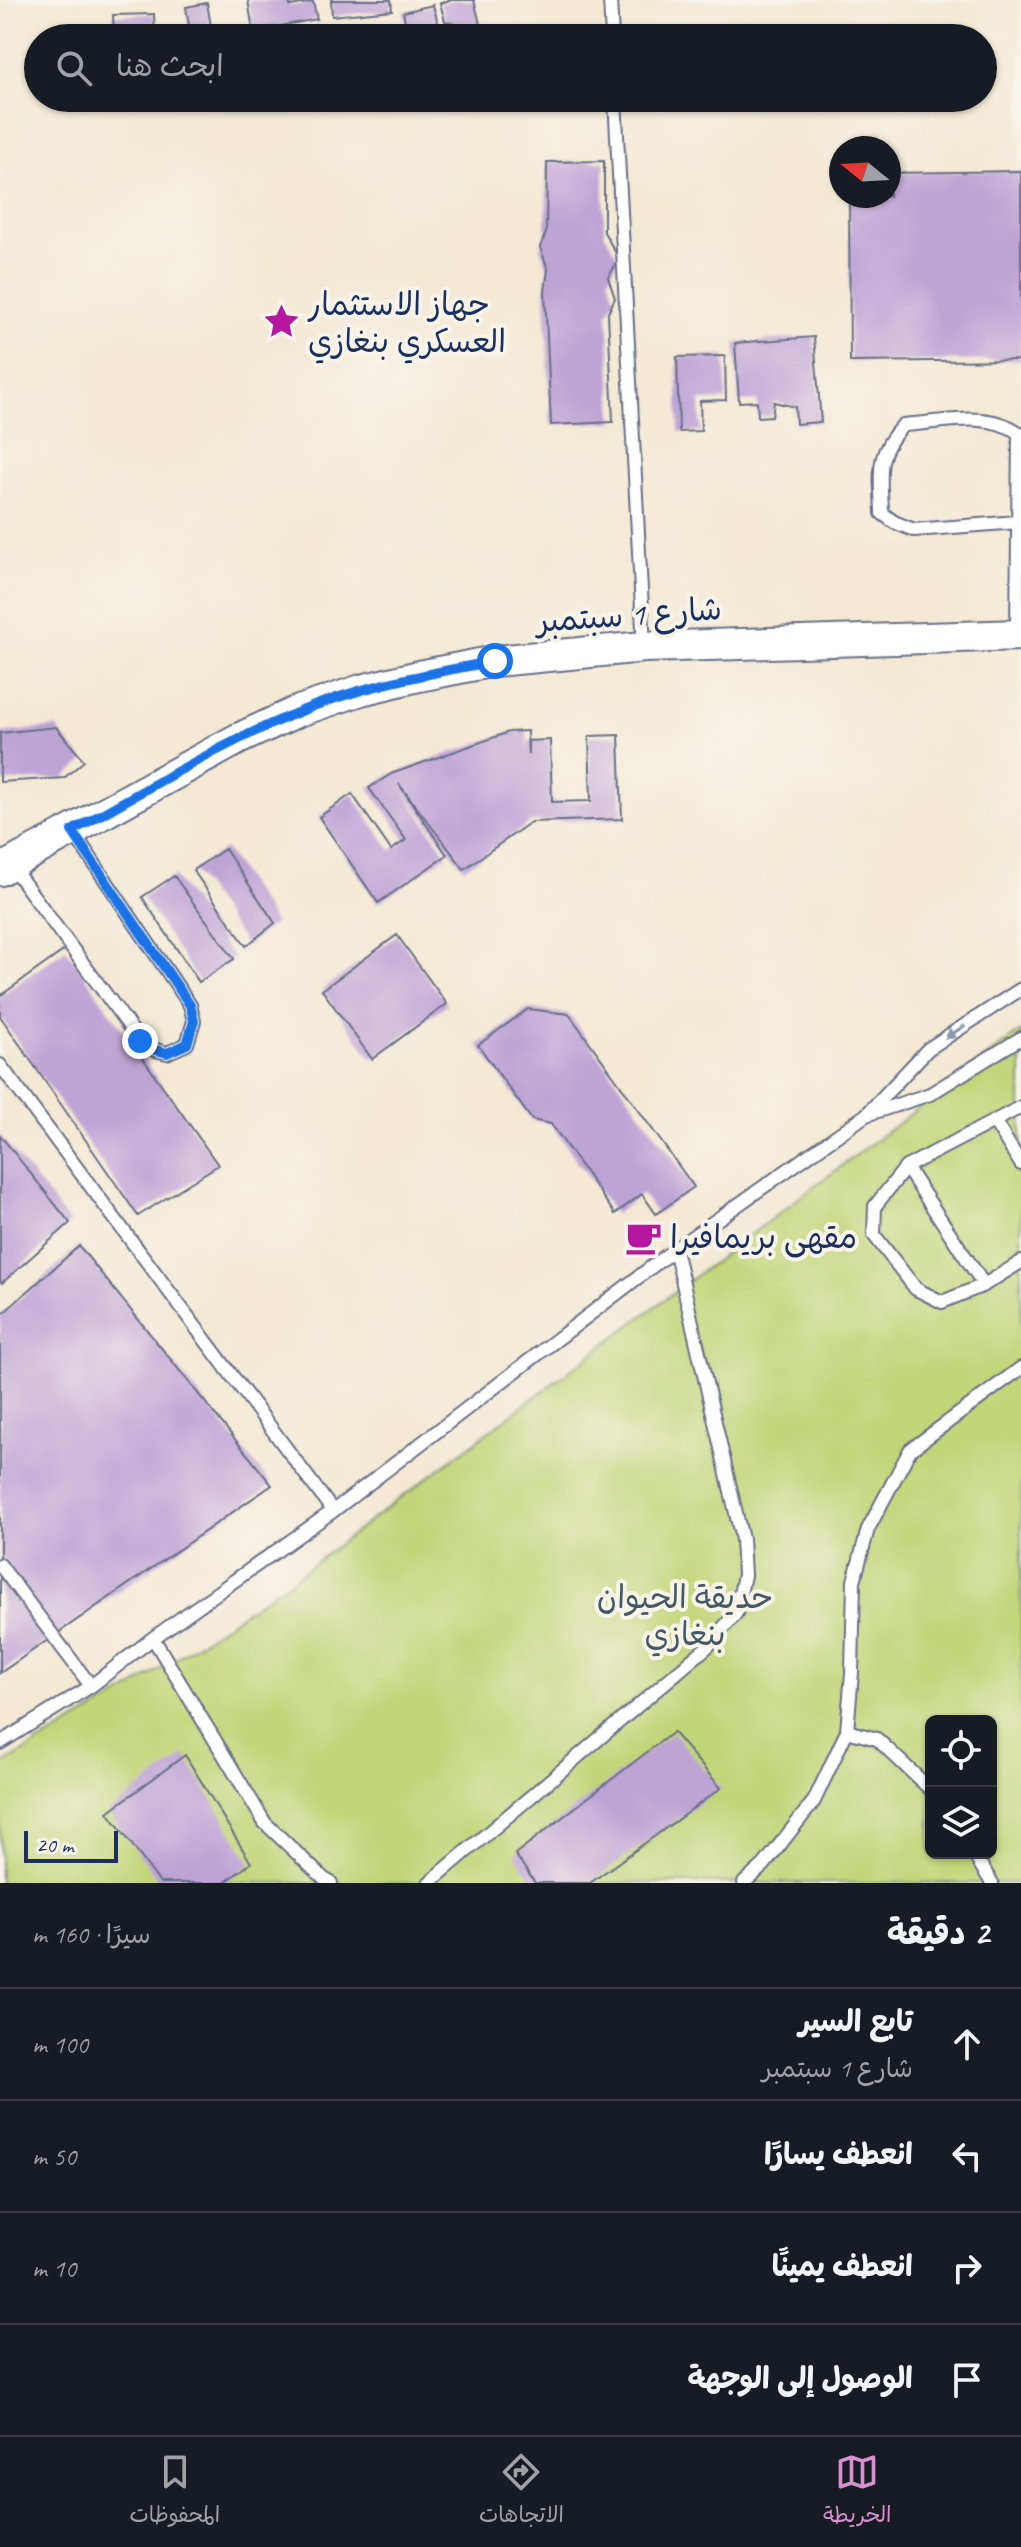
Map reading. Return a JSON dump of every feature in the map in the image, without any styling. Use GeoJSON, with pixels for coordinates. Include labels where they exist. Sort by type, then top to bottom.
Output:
{"type":"FeatureCollection","features":[{"type":"Feature","properties":{"kind":"street","name":"شارع 1 سبتمبر"},"geometry":{"type":"LineString","coordinates":[[5,867],[238,739],[296,712],[361,690],[495,661],[644,647],[1020,635]]}},
{"type":"Feature","properties":{"kind":"lane"},"geometry":{"type":"LineString","coordinates":[[610,0],[611,24]]}},
{"type":"Feature","properties":{"kind":"lane"},"geometry":{"type":"LineString","coordinates":[[616,112],[644,647]]}},
{"type":"Feature","properties":{"kind":"lane"},"geometry":{"type":"LineString","coordinates":[[1018,522],[914,530],[894,522],[882,513],[880,461],[887,442],[903,425],[989,420],[1006,423],[1019,433],[1020,635]]}},
{"type":"Feature","properties":{"kind":"lane"},"geometry":{"type":"LineString","coordinates":[[5,867],[140,1041],[152,1049],[167,1053],[187,1044],[194,1021],[190,1005],[72,831]]}},
{"type":"Feature","properties":{"kind":"lane"},"geometry":{"type":"LineString","coordinates":[[0,1743],[91,1686],[153,1638],[333,1511],[675,1249],[866,1115],[928,1049],[1021,989]]}},
{"type":"Feature","properties":{"kind":"lane"},"geometry":{"type":"LineString","coordinates":[[866,1115],[930,1094],[1021,1038]]}},
{"type":"Feature","properties":{"kind":"lane"},"geometry":{"type":"LineString","coordinates":[[0,1065],[333,1511]]}},
{"type":"Feature","properties":{"kind":"lane"},"geometry":{"type":"LineString","coordinates":[[1021,1107],[906,1167],[875,1206],[874,1235],[916,1289],[942,1302],[984,1285],[1021,1262]]}},
{"type":"Feature","properties":{"kind":"lane"},"geometry":{"type":"LineString","coordinates":[[994,1121],[1021,1164]]}},
{"type":"Feature","properties":{"kind":"lane"},"geometry":{"type":"LineString","coordinates":[[906,1167],[984,1285]]}},
{"type":"Feature","properties":{"kind":"lane"},"geometry":{"type":"LineString","coordinates":[[429,1883],[707,1647],[736,1613],[744,1575],[742,1539],[675,1249]]}},
{"type":"Feature","properties":{"kind":"lane"},"geometry":{"type":"LineString","coordinates":[[744,1883],[764,1865],[814,1801],[847,1731],[854,1581],[868,1529],[910,1450],[1021,1368]]}},
{"type":"Feature","properties":{"kind":"lane"},"geometry":{"type":"LineString","coordinates":[[0,1565],[91,1686]]}},
{"type":"Feature","properties":{"kind":"lane"},"geometry":{"type":"LineString","coordinates":[[153,1638],[265,1823],[331,1883]]}},
{"type":"Feature","properties":{"kind":"lane"},"geometry":{"type":"LineString","coordinates":[[847,1731],[877,1739],[928,1787]]}},
{"type":"Feature","properties":{"kind":"lane"},"geometry":{"type":"LineString","coordinates":[[977,1859],[992,1883]]}},
{"type":"Feature","properties":{"kind":"green space","name":"حديقة الحيوان بنغازي"},"geometry":{"type":"Polygon","coordinates":[[[1021,1031],[1021,1883],[0,1883],[0,1766],[132,1688],[293,1579],[1021,1031]]]}},
{"type":"Feature","properties":{"kind":"building"},"geometry":{"type":"Polygon","coordinates":[[[248,0],[289,0],[290,6],[313,2],[317,19],[290,24],[252,24],[248,0]]]}},
{"type":"Feature","properties":{"kind":"building"},"geometry":{"type":"Polygon","coordinates":[[[331,0],[391,0],[392,10],[332,16],[331,0]]]}},
{"type":"Feature","properties":{"kind":"building"},"geometry":{"type":"Polygon","coordinates":[[[474,0],[480,24],[445,21],[440,3],[474,0]]]}},
{"type":"Feature","properties":{"kind":"building"},"geometry":{"type":"Polygon","coordinates":[[[207,3],[211,24],[189,24],[186,7],[207,3]]]}},
{"type":"Feature","properties":{"kind":"building"},"geometry":{"type":"Polygon","coordinates":[[[433,5],[438,24],[406,24],[403,12],[433,5]]]}},
{"type":"Feature","properties":{"kind":"building"},"geometry":{"type":"Polygon","coordinates":[[[154,14],[154,24],[113,24],[113,15],[154,14]]]}},
{"type":"Feature","properties":{"kind":"building"},"geometry":{"type":"Polygon","coordinates":[[[604,161],[604,232],[619,259],[608,278],[615,298],[608,313],[613,422],[551,425],[545,292],[548,269],[540,247],[546,233],[547,162],[604,161]]]}},
{"type":"Feature","properties":{"kind":"building"},"geometry":{"type":"Polygon","coordinates":[[[1021,171],[1021,360],[850,362],[849,208],[901,208],[901,173],[1021,171]]]}},
{"type":"Feature","properties":{"kind":"building"},"geometry":{"type":"Polygon","coordinates":[[[814,337],[821,422],[796,424],[795,407],[774,402],[772,416],[758,417],[757,401],[739,402],[735,343],[814,337]]]}},
{"type":"Feature","properties":{"kind":"building"},"geometry":{"type":"Polygon","coordinates":[[[725,356],[726,400],[700,401],[701,431],[679,432],[677,357],[725,356]]]}},
{"type":"Feature","properties":{"kind":"building"},"geometry":{"type":"Polygon","coordinates":[[[56,727],[84,761],[64,778],[0,782],[0,733],[56,727]]]}},
{"type":"Feature","properties":{"kind":"building"},"geometry":{"type":"Polygon","coordinates":[[[527,731],[528,755],[528,741],[550,740],[552,802],[591,801],[589,736],[619,735],[622,819],[531,822],[464,869],[399,784],[447,855],[378,903],[319,817],[352,794],[391,850],[406,840],[369,788],[391,774],[509,732],[527,731]]]}},
{"type":"Feature","properties":{"kind":"building"},"geometry":{"type":"Polygon","coordinates":[[[225,849],[275,923],[246,946],[193,870],[225,849]]]}},
{"type":"Feature","properties":{"kind":"building"},"geometry":{"type":"Polygon","coordinates":[[[174,876],[234,959],[199,982],[142,897],[174,876]]]}},
{"type":"Feature","properties":{"kind":"building"},"geometry":{"type":"Polygon","coordinates":[[[397,935],[447,1004],[372,1059],[322,990],[397,935]]]}},
{"type":"Feature","properties":{"kind":"building"},"geometry":{"type":"Polygon","coordinates":[[[66,949],[218,1165],[138,1216],[0,1016],[0,996],[66,949]]]}},
{"type":"Feature","properties":{"kind":"building"},"geometry":{"type":"Polygon","coordinates":[[[528,1009],[569,1014],[694,1187],[656,1214],[642,1194],[615,1214],[551,1124],[532,1120],[478,1045],[528,1009]]]}},
{"type":"Feature","properties":{"kind":"building"},"geometry":{"type":"Polygon","coordinates":[[[0,1135],[70,1223],[2,1283],[0,1280],[0,1135]]]}},
{"type":"Feature","properties":{"kind":"building"},"geometry":{"type":"Polygon","coordinates":[[[79,1246],[272,1485],[0,1673],[0,1316],[79,1246]]]}},
{"type":"Feature","properties":{"kind":"building"},"geometry":{"type":"Polygon","coordinates":[[[673,1732],[721,1788],[590,1883],[535,1883],[515,1854],[673,1732]]]}},
{"type":"Feature","properties":{"kind":"building"},"geometry":{"type":"Polygon","coordinates":[[[185,1755],[251,1863],[224,1883],[160,1883],[108,1812],[185,1755]]]}},
{"type":"Feature","properties":{"kind":"place","name":"جهاز الاستثمار العسكري بنغازي"},"geometry":{"type":"Point","coordinates":[282,322]}},
{"type":"Feature","properties":{"kind":"place","name":"مقهى بريمافيرا"},"geometry":{"type":"Point","coordinates":[644,1237]}},
{"type":"Feature","properties":{"kind":"route"},"geometry":{"type":"LineString","coordinates":[[140,1041],[152,1049],[167,1053],[187,1044],[194,1021],[190,1005],[72,831],[238,739],[296,712],[361,690],[495,661]]}}]}
